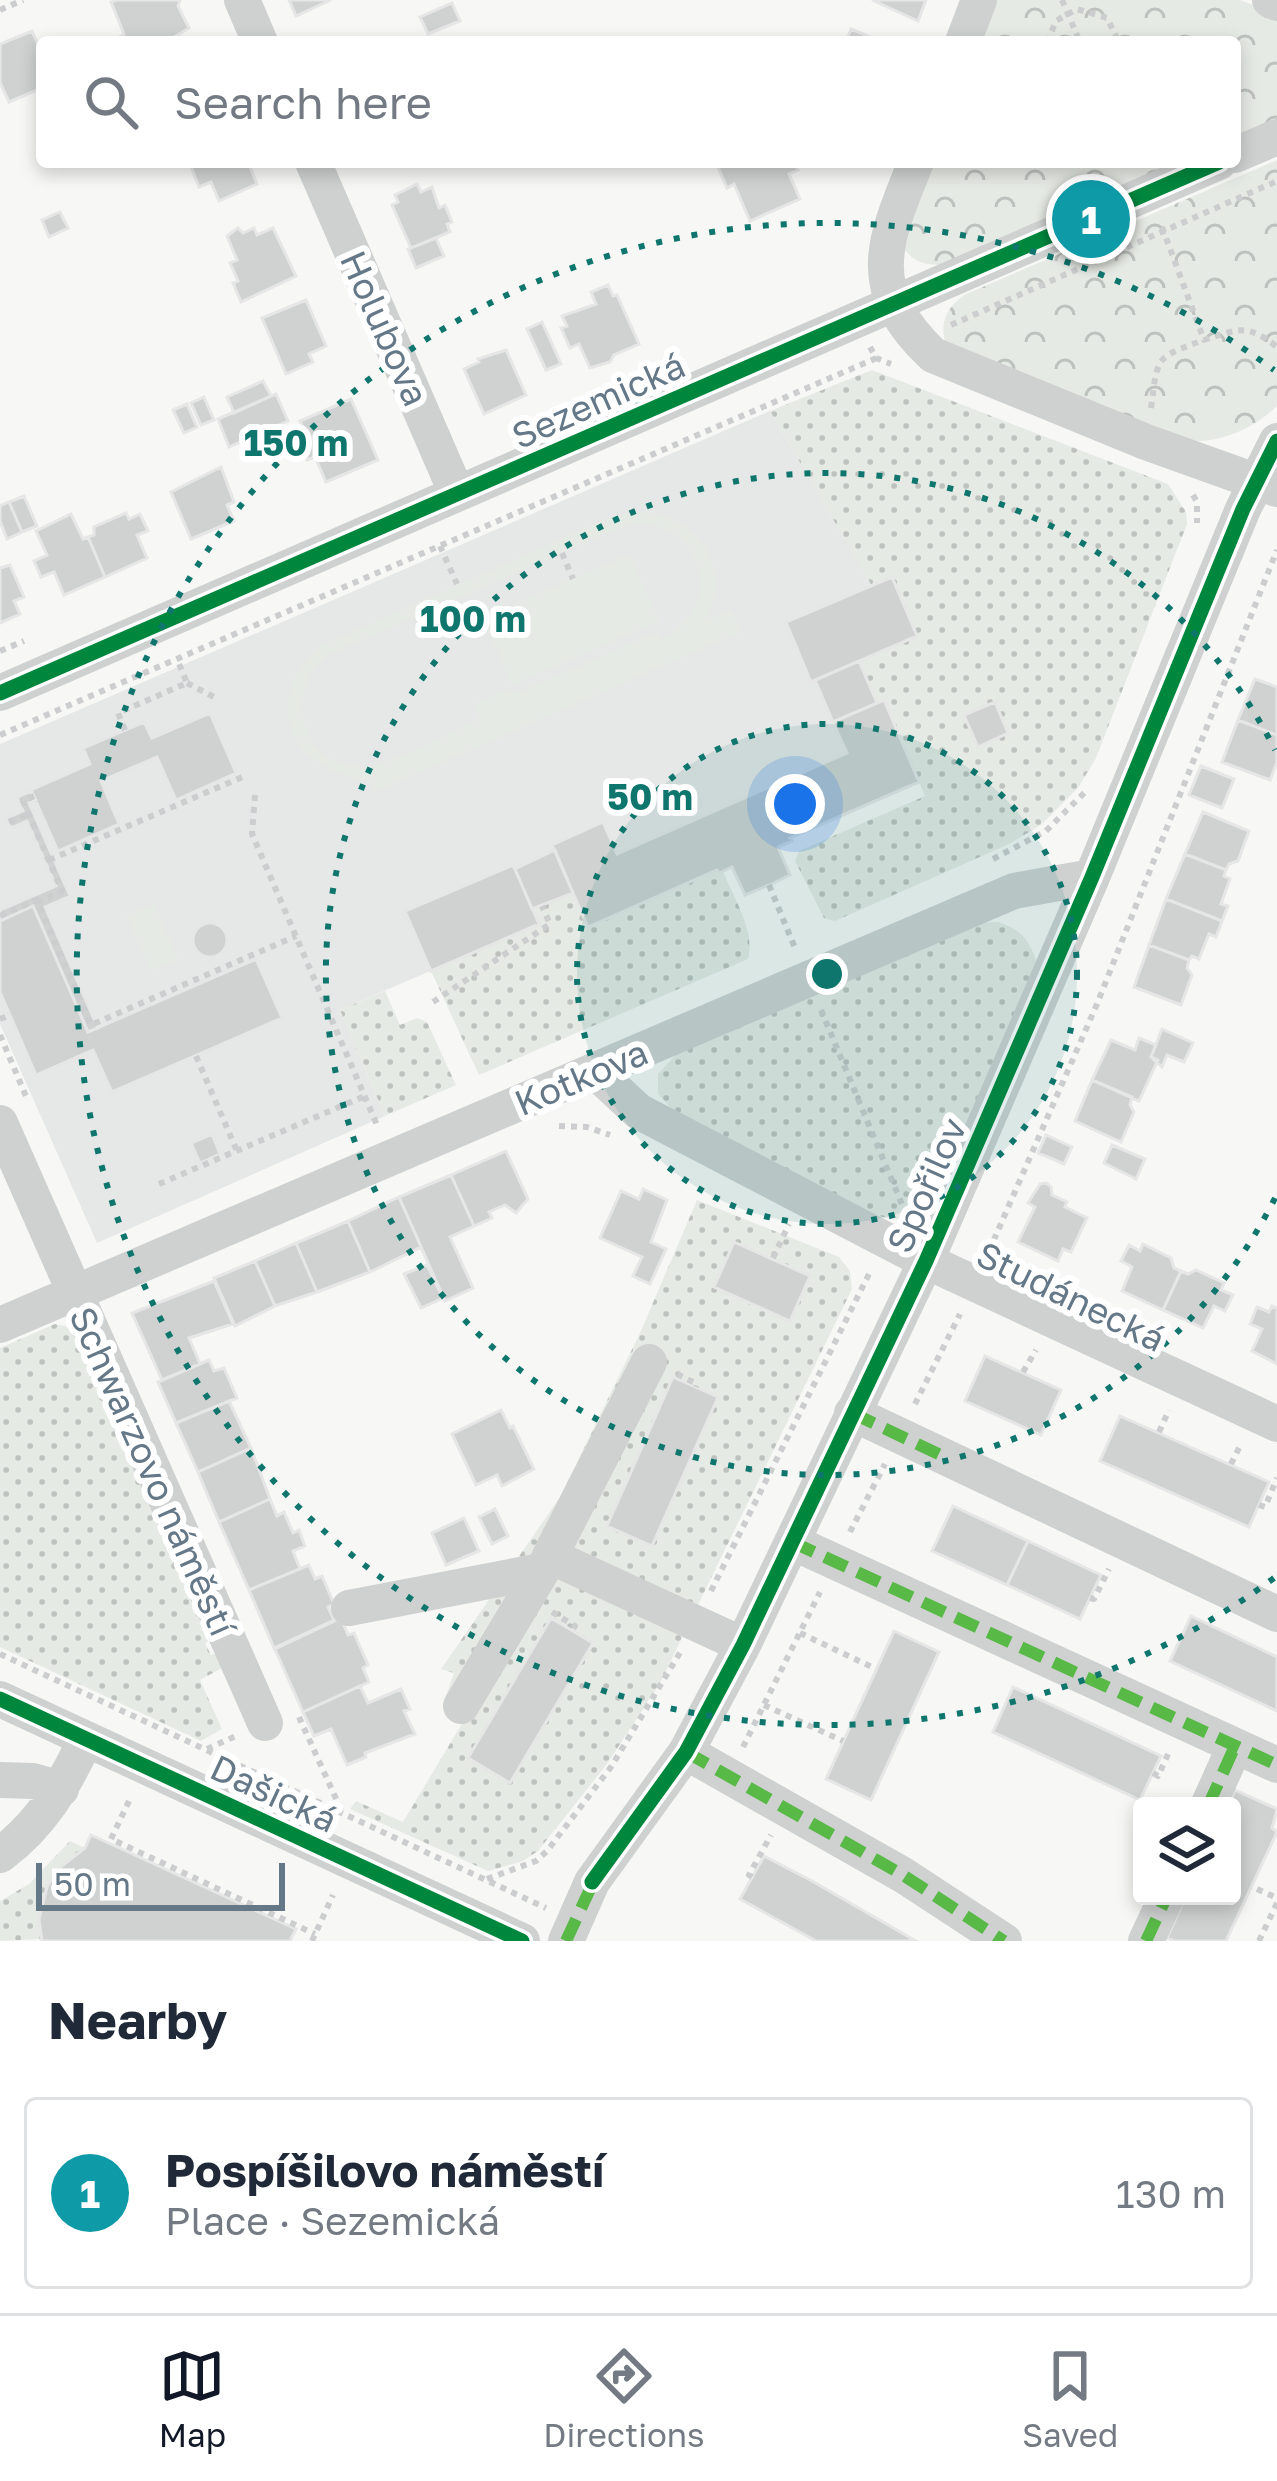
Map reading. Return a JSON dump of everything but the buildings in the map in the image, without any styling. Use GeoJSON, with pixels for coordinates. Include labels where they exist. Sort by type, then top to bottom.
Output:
{"type":"FeatureCollection","features":[{"type":"Feature","properties":{"kind":"street"},"geometry":{"type":"LineString","coordinates":[[242,0],[257,36]]}},
{"type":"Feature","properties":{"kind":"street"},"geometry":{"type":"LineString","coordinates":[[965,36],[979,0]]}},
{"type":"Feature","properties":{"kind":"street"},"geometry":{"type":"LineString","coordinates":[[1241,152],[1277,137]]}},
{"type":"Feature","properties":{"kind":"street","name":"Holubova"},"geometry":{"type":"LineString","coordinates":[[316,168],[458,494]]}},
{"type":"Feature","properties":{"kind":"street"},"geometry":{"type":"LineString","coordinates":[[914,168],[887,234],[885,271],[894,303],[917,340],[952,366],[1267,485]]}},
{"type":"Feature","properties":{"kind":"street","name":"Sezemická"},"geometry":{"type":"LineString","coordinates":[[0,693],[1205,168]]}},
{"type":"Feature","properties":{"kind":"street","name":"Spořilov"},"geometry":{"type":"LineString","coordinates":[[570,1931],[592,1882],[686,1752],[742,1646],[926,1261],[1267,485],[1277,441]]}},
{"type":"Feature","properties":{"kind":"street","name":"Kotkova"},"geometry":{"type":"LineString","coordinates":[[74,1292],[1014,891],[1092,877]]}},
{"type":"Feature","properties":{"kind":"street","name":"Studánecká"},"geometry":{"type":"LineString","coordinates":[[595,1071],[638,1111],[926,1261],[1277,1424]]}},
{"type":"Feature","properties":{"kind":"street"},"geometry":{"type":"LineString","coordinates":[[0,1123],[74,1292]]}},
{"type":"Feature","properties":{"kind":"street","name":"Schwarzovo náměstí"},"geometry":{"type":"LineString","coordinates":[[0,1325],[74,1292],[265,1723]]}},
{"type":"Feature","properties":{"kind":"street"},"geometry":{"type":"LineString","coordinates":[[461,1706],[546,1563],[650,1362]]}},
{"type":"Feature","properties":{"kind":"street"},"geometry":{"type":"LineString","coordinates":[[852,1413],[1277,1614]]}},
{"type":"Feature","properties":{"kind":"street"},"geometry":{"type":"LineString","coordinates":[[792,1542],[1277,1765]]}},
{"type":"Feature","properties":{"kind":"street"},"geometry":{"type":"LineString","coordinates":[[349,1607],[546,1563],[742,1646]]}},
{"type":"Feature","properties":{"kind":"street","name":"Dašická"},"geometry":{"type":"LineString","coordinates":[[0,1699],[522,1941]]}},
{"type":"Feature","properties":{"kind":"street"},"geometry":{"type":"LineString","coordinates":[[0,1856],[36,1825],[86,1739]]}},
{"type":"Feature","properties":{"kind":"street"},"geometry":{"type":"LineString","coordinates":[[1212,1797],[1235,1746]]}},
{"type":"Feature","properties":{"kind":"street"},"geometry":{"type":"LineString","coordinates":[[686,1752],[903,1875],[1004,1941]]}},
{"type":"Feature","properties":{"kind":"street"},"geometry":{"type":"LineString","coordinates":[[0,1780],[33,1781],[61,1789]]}},
{"type":"Feature","properties":{"kind":"street"},"geometry":{"type":"LineString","coordinates":[[1146,1941],[1163,1905]]}},
{"type":"Feature","properties":{"kind":"path"},"geometry":{"type":"LineString","coordinates":[[0,10],[23,0]]}},
{"type":"Feature","properties":{"kind":"path"},"geometry":{"type":"LineString","coordinates":[[1061,0],[1077,36]]}},
{"type":"Feature","properties":{"kind":"path"},"geometry":{"type":"LineString","coordinates":[[1050,36],[1056,21],[1077,9],[1098,12],[1114,26],[1117,36]]}},
{"type":"Feature","properties":{"kind":"path"},"geometry":{"type":"LineString","coordinates":[[0,736],[1277,181]]}},
{"type":"Feature","properties":{"kind":"path"},"geometry":{"type":"LineString","coordinates":[[1148,193],[1204,340]]}},
{"type":"Feature","properties":{"kind":"path"},"geometry":{"type":"LineString","coordinates":[[1146,442],[1157,364],[1167,353],[1239,328],[1257,331],[1277,347]]}},
{"type":"Feature","properties":{"kind":"path"},"geometry":{"type":"LineString","coordinates":[[440,546],[458,584]]}},
{"type":"Feature","properties":{"kind":"path"},"geometry":{"type":"LineString","coordinates":[[975,1283],[1097,1004],[1277,550]]}},
{"type":"Feature","properties":{"kind":"path"},"geometry":{"type":"LineString","coordinates":[[562,553],[573,579]]}},
{"type":"Feature","properties":{"kind":"path"},"geometry":{"type":"LineString","coordinates":[[177,659],[188,683],[218,699]]}},
{"type":"Feature","properties":{"kind":"path"},"geometry":{"type":"LineString","coordinates":[[125,730],[118,713],[188,683]]}},
{"type":"Feature","properties":{"kind":"path"},"geometry":{"type":"LineString","coordinates":[[49,860],[247,775]]}},
{"type":"Feature","properties":{"kind":"path"},"geometry":{"type":"LineString","coordinates":[[986,863],[1046,831],[1084,795],[1095,776]]}},
{"type":"Feature","properties":{"kind":"path"},"geometry":{"type":"LineString","coordinates":[[255,795],[252,833],[364,1096],[378,1126],[397,1118]]}},
{"type":"Feature","properties":{"kind":"path"},"geometry":{"type":"LineString","coordinates":[[0,916],[62,891],[23,801],[34,796]]}},
{"type":"Feature","properties":{"kind":"path"},"geometry":{"type":"LineString","coordinates":[[9,822],[28,814]]}},
{"type":"Feature","properties":{"kind":"path"},"geometry":{"type":"LineString","coordinates":[[769,885],[926,1261]]}},
{"type":"Feature","properties":{"kind":"path"},"geometry":{"type":"LineString","coordinates":[[38,902],[91,1025],[296,936]]}},
{"type":"Feature","properties":{"kind":"path"},"geometry":{"type":"LineString","coordinates":[[434,1002],[550,924],[542,906]]}},
{"type":"Feature","properties":{"kind":"path"},"geometry":{"type":"LineString","coordinates":[[196,1056],[237,1151]]}},
{"type":"Feature","properties":{"kind":"path"},"geometry":{"type":"LineString","coordinates":[[159,1184],[364,1096]]}},
{"type":"Feature","properties":{"kind":"path"},"geometry":{"type":"LineString","coordinates":[[773,1258],[789,1224]]}},
{"type":"Feature","properties":{"kind":"path"},"geometry":{"type":"LineString","coordinates":[[1023,1372],[1036,1350]]}},
{"type":"Feature","properties":{"kind":"path"},"geometry":{"type":"LineString","coordinates":[[1159,1432],[1169,1410]]}},
{"type":"Feature","properties":{"kind":"path"},"geometry":{"type":"LineString","coordinates":[[1232,1464],[1241,1442]]}},
{"type":"Feature","properties":{"kind":"path"},"geometry":{"type":"LineString","coordinates":[[1259,1504],[1265,1507],[1277,1478]]}},
{"type":"Feature","properties":{"kind":"path"},"geometry":{"type":"LineString","coordinates":[[800,1633],[876,1669]]}},
{"type":"Feature","properties":{"kind":"path"},"geometry":{"type":"LineString","coordinates":[[0,1654],[570,1931]]}},
{"type":"Feature","properties":{"kind":"path"},"geometry":{"type":"LineString","coordinates":[[764,1704],[843,1741]]}},
{"type":"Feature","properties":{"kind":"path"},"geometry":{"type":"LineString","coordinates":[[129,1801],[111,1839],[314,1938],[333,1895]]}},
{"type":"Feature","properties":{"kind":"path"},"geometry":{"type":"LineString","coordinates":[[752,1877],[786,1809]]}},
{"type":"Feature","properties":{"kind":"path"},"geometry":{"type":"LineString","coordinates":[[1257,1889],[1277,1901],[1259,1941]]}},
{"type":"Feature","properties":{"kind":"shaded area"},"geometry":{"type":"Polygon","coordinates":[[[770,411],[872,585],[892,577],[917,636],[877,702],[884,700],[919,782],[791,838],[778,847],[790,875],[745,895],[732,867],[588,927],[573,893],[533,909],[539,924],[340,1010],[385,1116],[97,1243],[0,1024],[0,744],[770,411]]]}},
{"type":"Feature","properties":{"kind":"green space"},"geometry":{"type":"Polygon","coordinates":[[[993,0],[1240,0],[1277,14],[1277,120],[1241,136],[1241,36],[976,36],[993,0]]]}},
{"type":"Feature","properties":{"kind":"green space"},"geometry":{"type":"Polygon","coordinates":[[[1277,160],[1277,406],[1255,423],[1221,438],[1181,442],[947,346],[945,318],[964,295],[1277,160]]]}},
{"type":"Feature","properties":{"kind":"green space"},"geometry":{"type":"Polygon","coordinates":[[[925,168],[1168,168],[946,264],[918,261],[905,250],[925,168]]]}},
{"type":"Feature","properties":{"kind":"green space"},"geometry":{"type":"Polygon","coordinates":[[[872,370],[1168,484],[1186,512],[1187,524],[1096,758],[1078,788],[1041,825],[1009,844],[835,921],[824,918],[795,861],[799,851],[925,796],[884,701],[877,703],[859,661],[917,635],[892,578],[872,586],[770,411],[872,370]]]}},
{"type":"Feature","properties":{"kind":"green space"},"geometry":{"type":"Polygon","coordinates":[[[636,511],[657,514],[692,532],[704,545],[716,579],[706,621],[731,610],[741,632],[374,792],[369,780],[342,774],[303,749],[292,732],[290,691],[318,647],[606,519],[636,511]],[[635,524],[614,530],[328,655],[305,689],[302,709],[314,744],[345,765],[380,763],[480,719],[474,704],[511,688],[515,694],[657,632],[661,640],[694,609],[700,589],[691,552],[678,537],[659,527],[635,524]]]}},
{"type":"Feature","properties":{"kind":"green space"},"geometry":{"type":"Polygon","coordinates":[[[629,554],[659,621],[512,685],[483,618],[629,554]]]}},
{"type":"Feature","properties":{"kind":"green space"},"geometry":{"type":"Polygon","coordinates":[[[723,871],[742,915],[749,938],[748,959],[479,1075],[431,971],[538,925],[532,909],[573,893],[589,926],[723,871]]]}},
{"type":"Feature","properties":{"kind":"green space"},"geometry":{"type":"Polygon","coordinates":[[[154,904],[178,959],[151,971],[126,916],[154,904]]]}},
{"type":"Feature","properties":{"kind":"green space"},"geometry":{"type":"Polygon","coordinates":[[[998,922],[1024,938],[1038,966],[939,1201],[924,1212],[902,1219],[876,1215],[678,1116],[658,1094],[658,1074],[679,1051],[976,923],[998,922]]]}},
{"type":"Feature","properties":{"kind":"green space"},"geometry":{"type":"Polygon","coordinates":[[[385,991],[400,1025],[417,1018],[427,1022],[456,1085],[385,1116],[340,1010],[385,991]]]}},
{"type":"Feature","properties":{"kind":"green space"},"geometry":{"type":"Polygon","coordinates":[[[697,1200],[839,1257],[850,1271],[852,1289],[660,1683],[607,1764],[538,1851],[523,1861],[488,1871],[350,1809],[356,1801],[403,1822],[466,1717],[444,1702],[454,1673],[441,1669],[560,1497],[640,1333],[697,1200]]]}},
{"type":"Feature","properties":{"kind":"green space"},"geometry":{"type":"Polygon","coordinates":[[[55,1324],[73,1328],[214,1638],[205,1643],[211,1655],[218,1653],[222,1668],[200,1680],[222,1729],[201,1741],[0,1647],[0,1348],[55,1324]]]}},
{"type":"Feature","properties":{"kind":"green space"},"geometry":{"type":"Polygon","coordinates":[[[70,1841],[85,1848],[63,1865],[48,1886],[41,1911],[41,1939],[0,1941],[0,1901],[29,1884],[70,1841]]]}},
{"type":"Feature","properties":{"kind":"marked path"},"geometry":{"type":"LineString","coordinates":[[852,1413],[949,1459]]}},
{"type":"Feature","properties":{"kind":"marked path"},"geometry":{"type":"LineString","coordinates":[[792,1542],[1277,1765]]}},
{"type":"Feature","properties":{"kind":"marked path"},"geometry":{"type":"LineString","coordinates":[[1212,1797],[1235,1746]]}},
{"type":"Feature","properties":{"kind":"marked path"},"geometry":{"type":"LineString","coordinates":[[686,1752],[903,1875],[1004,1941]]}},
{"type":"Feature","properties":{"kind":"marked path"},"geometry":{"type":"LineString","coordinates":[[566,1941],[598,1872]]}},
{"type":"Feature","properties":{"kind":"marked path"},"geometry":{"type":"LineString","coordinates":[[1146,1941],[1163,1905]]}},
{"type":"Feature","properties":{"kind":"cycle path"},"geometry":{"type":"LineString","coordinates":[[0,693],[1205,168]]}},
{"type":"Feature","properties":{"kind":"cycle path"},"geometry":{"type":"LineString","coordinates":[[592,1882],[686,1752],[743,1645],[926,1261],[1092,877],[1243,509],[1277,441]]}},
{"type":"Feature","properties":{"kind":"cycle path"},"geometry":{"type":"LineString","coordinates":[[0,1699],[522,1941]]}},
{"type":"Feature","properties":{"kind":"place","name":"Pospíšilovo náměstí"},"geometry":{"type":"Point","coordinates":[1091,219]}}]}
